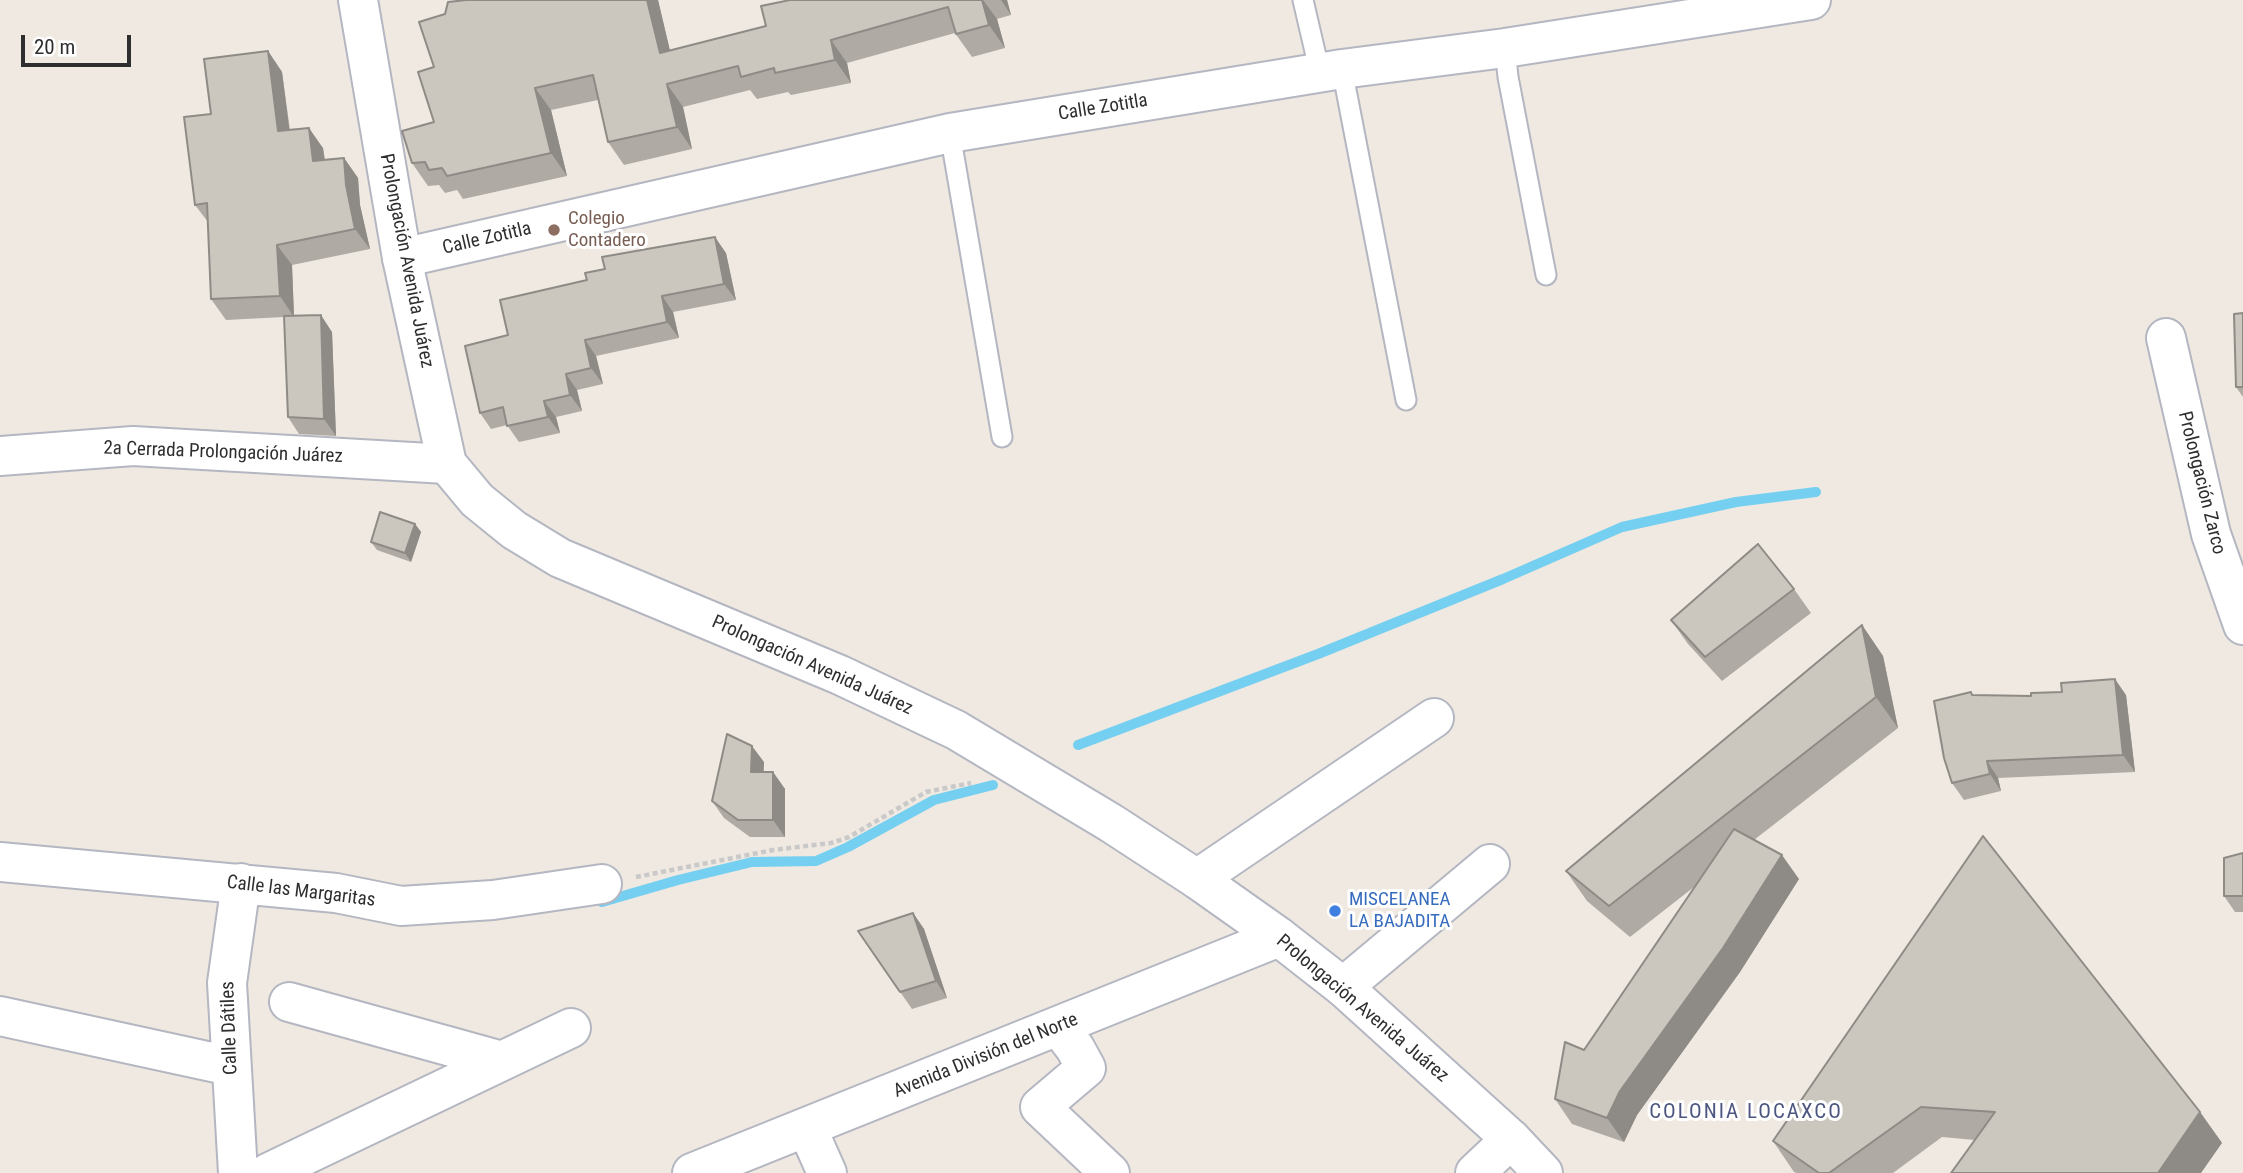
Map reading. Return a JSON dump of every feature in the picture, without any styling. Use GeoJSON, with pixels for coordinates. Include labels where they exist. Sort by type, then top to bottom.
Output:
{"type":"FeatureCollection","features":[{"type":"Feature","properties":{"kind":"street","name":"Prolongación Avenida Juárez"},"geometry":{"type":"LineString","coordinates":[[358,0],[402,258],[447,464],[477,500],[513,530],[560,558],[840,675],[956,730],[1111,823],[1197,879],[1279,937],[1343,987],[1492,1157],[1543,1173]]}},
{"type":"Feature","properties":{"kind":"street","name":"Calle Zotitla"},"geometry":{"type":"LineString","coordinates":[[402,258],[950,133],[1331,71],[1505,48],[1811,0]]}},
{"type":"Feature","properties":{"kind":"street","name":"Prolongación Zarco"},"geometry":{"type":"LineString","coordinates":[[2166,338],[2227,535],[2243,625]]}},
{"type":"Feature","properties":{"kind":"street","name":"2a Cerrada Prolongación Juárez"},"geometry":{"type":"LineString","coordinates":[[0,456],[133,446],[447,464]]}},
{"type":"Feature","properties":{"kind":"street"},"geometry":{"type":"LineString","coordinates":[[1197,879],[1434,718]]}},
{"type":"Feature","properties":{"kind":"street","name":"Calle las Margaritas"},"geometry":{"type":"LineString","coordinates":[[0,862],[336,893],[401,906],[493,900],[601,884]]}},
{"type":"Feature","properties":{"kind":"street"},"geometry":{"type":"LineString","coordinates":[[1343,987],[1490,864]]}},
{"type":"Feature","properties":{"kind":"street","name":"Calle Dátiles"},"geometry":{"type":"LineString","coordinates":[[238,1173],[227,983],[241,883]]}},
{"type":"Feature","properties":{"kind":"street","name":"Avenida División del Norte"},"geometry":{"type":"LineString","coordinates":[[692,1173],[1279,937]]}},
{"type":"Feature","properties":{"kind":"street"},"geometry":{"type":"LineString","coordinates":[[289,1002],[502,1060]]}},
{"type":"Feature","properties":{"kind":"street"},"geometry":{"type":"LineString","coordinates":[[0,1016],[230,1066]]}},
{"type":"Feature","properties":{"kind":"street"},"geometry":{"type":"LineString","coordinates":[[1059,1027],[1086,1068],[1040,1107],[1110,1173]]}},
{"type":"Feature","properties":{"kind":"street"},"geometry":{"type":"LineString","coordinates":[[268,1173],[570,1028]]}},
{"type":"Feature","properties":{"kind":"street"},"geometry":{"type":"LineString","coordinates":[[807,1128],[827,1173]]}},
{"type":"Feature","properties":{"kind":"lane"},"geometry":{"type":"LineString","coordinates":[[1303,0],[1331,71],[1406,400]]}},
{"type":"Feature","properties":{"kind":"lane"},"geometry":{"type":"LineString","coordinates":[[1505,48],[1507,76],[1546,275]]}},
{"type":"Feature","properties":{"kind":"lane"},"geometry":{"type":"LineString","coordinates":[[950,133],[1002,438]]}},
{"type":"Feature","properties":{"kind":"path"},"geometry":{"type":"LineString","coordinates":[[601,884],[773,850],[831,843],[849,837],[926,792]]}},
{"type":"Feature","properties":{"kind":"building"},"geometry":{"type":"Polygon","coordinates":[[[647,0],[660,53],[766,26],[761,6],[790,0],[982,0],[989,25],[956,34],[948,7],[831,40],[835,60],[775,73],[774,68],[741,77],[738,66],[667,84],[677,127],[608,142],[593,75],[535,88],[551,153],[447,176],[442,168],[429,170],[425,162],[412,163],[402,131],[434,122],[418,72],[434,67],[419,22],[445,14],[448,2],[647,0]]]}},
{"type":"Feature","properties":{"kind":"building"},"geometry":{"type":"Polygon","coordinates":[[[268,51],[278,131],[309,128],[313,161],[344,158],[346,185],[355,229],[277,245],[280,296],[211,299],[207,203],[195,205],[184,117],[211,114],[204,59],[268,51]]]}},
{"type":"Feature","properties":{"kind":"building"},"geometry":{"type":"Polygon","coordinates":[[[715,237],[724,284],[662,296],[667,322],[585,340],[591,368],[566,374],[570,395],[544,401],[548,417],[507,426],[503,407],[480,413],[465,346],[508,335],[500,300],[587,280],[585,273],[605,269],[602,257],[715,237]]]}},
{"type":"Feature","properties":{"kind":"building"},"geometry":{"type":"Polygon","coordinates":[[[2243,313],[2243,387],[2236,387],[2234,314],[2243,313]]]}},
{"type":"Feature","properties":{"kind":"building"},"geometry":{"type":"Polygon","coordinates":[[[321,315],[324,419],[288,417],[284,316],[321,315]]]}},
{"type":"Feature","properties":{"kind":"building"},"geometry":{"type":"Polygon","coordinates":[[[380,512],[415,524],[405,553],[371,542],[380,512]]]}},
{"type":"Feature","properties":{"kind":"building"},"geometry":{"type":"Polygon","coordinates":[[[1758,544],[1794,589],[1705,657],[1671,620],[1758,544]]]}},
{"type":"Feature","properties":{"kind":"building"},"geometry":{"type":"Polygon","coordinates":[[[1862,625],[1876,697],[1609,906],[1566,871],[1862,625]]]}},
{"type":"Feature","properties":{"kind":"building"},"geometry":{"type":"Polygon","coordinates":[[[2115,679],[2123,755],[1987,761],[1990,774],[1952,783],[1944,758],[1934,701],[1971,692],[1972,695],[2031,696],[2031,693],[2062,692],[2061,683],[2115,679]]]}},
{"type":"Feature","properties":{"kind":"building"},"geometry":{"type":"Polygon","coordinates":[[[727,734],[752,746],[751,772],[773,772],[773,820],[738,820],[712,801],[727,734]]]}},
{"type":"Feature","properties":{"kind":"building"},"geometry":{"type":"Polygon","coordinates":[[[1734,829],[1782,855],[1723,948],[1620,1091],[1607,1118],[1555,1099],[1565,1042],[1584,1050],[1734,829]]]}},
{"type":"Feature","properties":{"kind":"building"},"geometry":{"type":"Polygon","coordinates":[[[1983,836],[2200,1112],[2158,1173],[1951,1173],[1995,1112],[1921,1107],[1829,1173],[1819,1173],[1773,1141],[1983,836]]]}},
{"type":"Feature","properties":{"kind":"building"},"geometry":{"type":"Polygon","coordinates":[[[2243,853],[2243,896],[2224,896],[2224,858],[2243,853]]]}},
{"type":"Feature","properties":{"kind":"building"},"geometry":{"type":"Polygon","coordinates":[[[913,913],[936,981],[900,992],[858,931],[913,913]]]}},
{"type":"Feature","properties":{"kind":"waterway"},"geometry":{"type":"LineString","coordinates":[[1078,745],[1318,654],[1503,579],[1622,527],[1736,502],[1816,492]]}},
{"type":"Feature","properties":{"kind":"waterway"},"geometry":{"type":"LineString","coordinates":[[602,902],[752,862],[816,861],[848,847],[934,800],[993,785]]}},
{"type":"Feature","properties":{"kind":"place","name":"Colegio Contadero"},"geometry":{"type":"Point","coordinates":[554,230]}},
{"type":"Feature","properties":{"kind":"place","name":"MISCELANEA LA BAJADITA"},"geometry":{"type":"Point","coordinates":[1335,911]}},
{"type":"Feature","properties":{"kind":"district","name":"COLONIA LOCAXCO"},"geometry":{"type":"Point","coordinates":[1746,1113]}}]}
